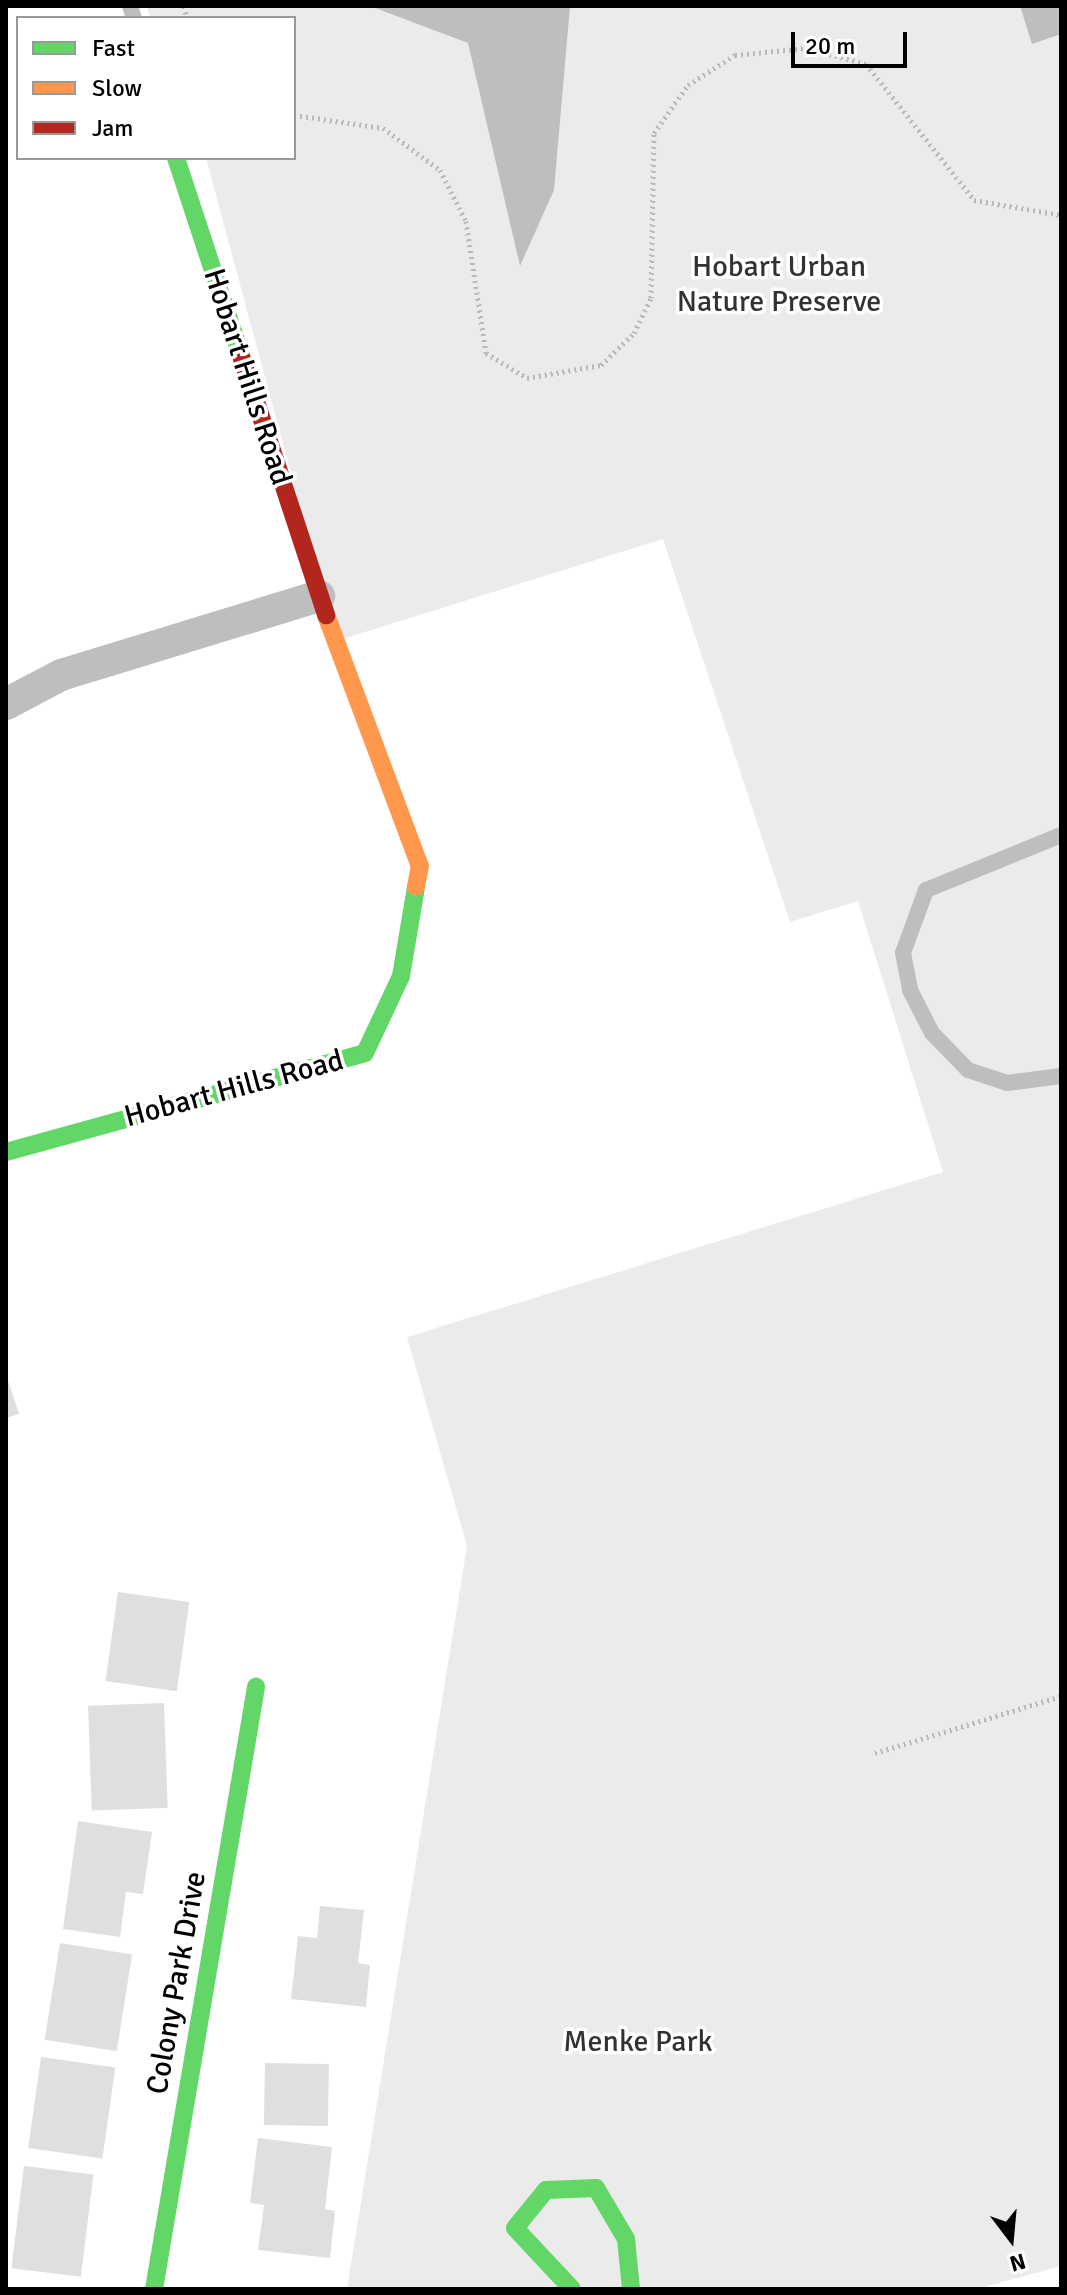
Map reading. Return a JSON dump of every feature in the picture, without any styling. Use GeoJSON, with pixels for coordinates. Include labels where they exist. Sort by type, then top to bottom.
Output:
{"type":"FeatureCollection","features":[{"type":"Feature","properties":{"kind":"street","name":"Hobart Hills Road"},"geometry":{"type":"LineString","coordinates":[[6,1152],[365,1053],[401,976],[420,866],[319,596],[177,160]]}},
{"type":"Feature","properties":{"kind":"street"},"geometry":{"type":"LineString","coordinates":[[6,704],[61,675],[319,596]]}},
{"type":"Feature","properties":{"kind":"street","name":"Colony Park Drive"},"geometry":{"type":"LineString","coordinates":[[154,2289],[256,1687]]}},
{"type":"Feature","properties":{"kind":"street"},"geometry":{"type":"LineString","coordinates":[[572,2289],[515,2228],[546,2190],[596,2188],[626,2239],[631,2289]]}},
{"type":"Feature","properties":{"kind":"lane"},"geometry":{"type":"LineString","coordinates":[[1061,835],[926,890],[903,953],[910,990],[932,1033],[968,1070],[1007,1083],[1061,1076]]}},
{"type":"Feature","properties":{"kind":"path"},"geometry":{"type":"LineString","coordinates":[[296,115],[383,128],[440,170],[466,221],[486,353],[527,378],[601,365],[634,333],[651,298],[654,133],[688,85],[735,55],[806,48],[866,64],[974,200],[1061,215]]}},
{"type":"Feature","properties":{"kind":"path"},"geometry":{"type":"LineString","coordinates":[[875,1753],[1061,1696]]}},
{"type":"Feature","properties":{"kind":"green space","name":"Hobart Urban Nature Preserve"},"geometry":{"type":"Polygon","coordinates":[[[146,6],[1061,6],[1061,2266],[977,2289],[347,2289],[467,1546],[407,1337],[943,1172],[858,901],[790,922],[663,539],[336,641],[207,160],[296,160],[296,16],[150,16],[146,6]]]}},
{"type":"Feature","properties":{"kind":"shaded area"},"geometry":{"type":"Polygon","coordinates":[[[370,6],[570,6],[554,190],[520,266],[468,43],[370,6]]]}},
{"type":"Feature","properties":{"kind":"shaded area"},"geometry":{"type":"Polygon","coordinates":[[[1020,6],[1061,6],[1061,34],[1032,44],[1020,6]]]}},
{"type":"Feature","properties":{"kind":"building"},"geometry":{"type":"Polygon","coordinates":[[[6,1374],[19,1414],[6,1418],[6,1374]]]}},
{"type":"Feature","properties":{"kind":"building"},"geometry":{"type":"Polygon","coordinates":[[[118,1592],[189,1602],[177,1691],[105,1681],[118,1592]]]}},
{"type":"Feature","properties":{"kind":"building"},"geometry":{"type":"Polygon","coordinates":[[[164,1703],[168,1808],[92,1811],[88,1706],[164,1703]]]}},
{"type":"Feature","properties":{"kind":"building"},"geometry":{"type":"Polygon","coordinates":[[[78,1821],[152,1832],[143,1894],[126,1892],[120,1937],[63,1929],[78,1821]]]}},
{"type":"Feature","properties":{"kind":"building"},"geometry":{"type":"Polygon","coordinates":[[[320,1906],[364,1910],[358,1963],[370,1965],[366,2007],[291,1999],[298,1936],[317,1938],[320,1906]]]}},
{"type":"Feature","properties":{"kind":"building"},"geometry":{"type":"Polygon","coordinates":[[[60,1943],[132,1954],[117,2051],[45,2040],[60,1943]]]}},
{"type":"Feature","properties":{"kind":"building"},"geometry":{"type":"Polygon","coordinates":[[[41,2057],[115,2067],[102,2159],[28,2148],[41,2057]]]}},
{"type":"Feature","properties":{"kind":"building"},"geometry":{"type":"Polygon","coordinates":[[[265,2063],[329,2064],[328,2126],[264,2125],[265,2063]]]}},
{"type":"Feature","properties":{"kind":"building"},"geometry":{"type":"Polygon","coordinates":[[[258,2138],[332,2147],[325,2209],[335,2211],[330,2258],[258,2250],[264,2205],[250,2203],[258,2138]]]}},
{"type":"Feature","properties":{"kind":"building"},"geometry":{"type":"Polygon","coordinates":[[[24,2166],[93,2175],[81,2277],[11,2268],[24,2166]]]}},
{"type":"Feature","properties":{"kind":"traffic: fast"},"geometry":{"type":"LineString","coordinates":[[177,160],[241,356]]}},
{"type":"Feature","properties":{"kind":"traffic: fast"},"geometry":{"type":"LineString","coordinates":[[6,1152],[365,1053],[401,976],[416,887]]}},
{"type":"Feature","properties":{"kind":"traffic: fast"},"geometry":{"type":"LineString","coordinates":[[154,2289],[256,1687]]}},
{"type":"Feature","properties":{"kind":"traffic: fast"},"geometry":{"type":"LineString","coordinates":[[572,2289],[515,2228],[546,2190],[596,2188],[626,2239],[631,2289]]}},
{"type":"Feature","properties":{"kind":"traffic: slow"},"geometry":{"type":"LineString","coordinates":[[326,615],[420,866],[416,887]]}},
{"type":"Feature","properties":{"kind":"traffic: jam"},"geometry":{"type":"LineString","coordinates":[[241,356],[326,615]]}},
{"type":"Feature","properties":{"kind":"park label","name":"Menke Park"},"geometry":{"type":"Point","coordinates":[638,2042]}}]}
